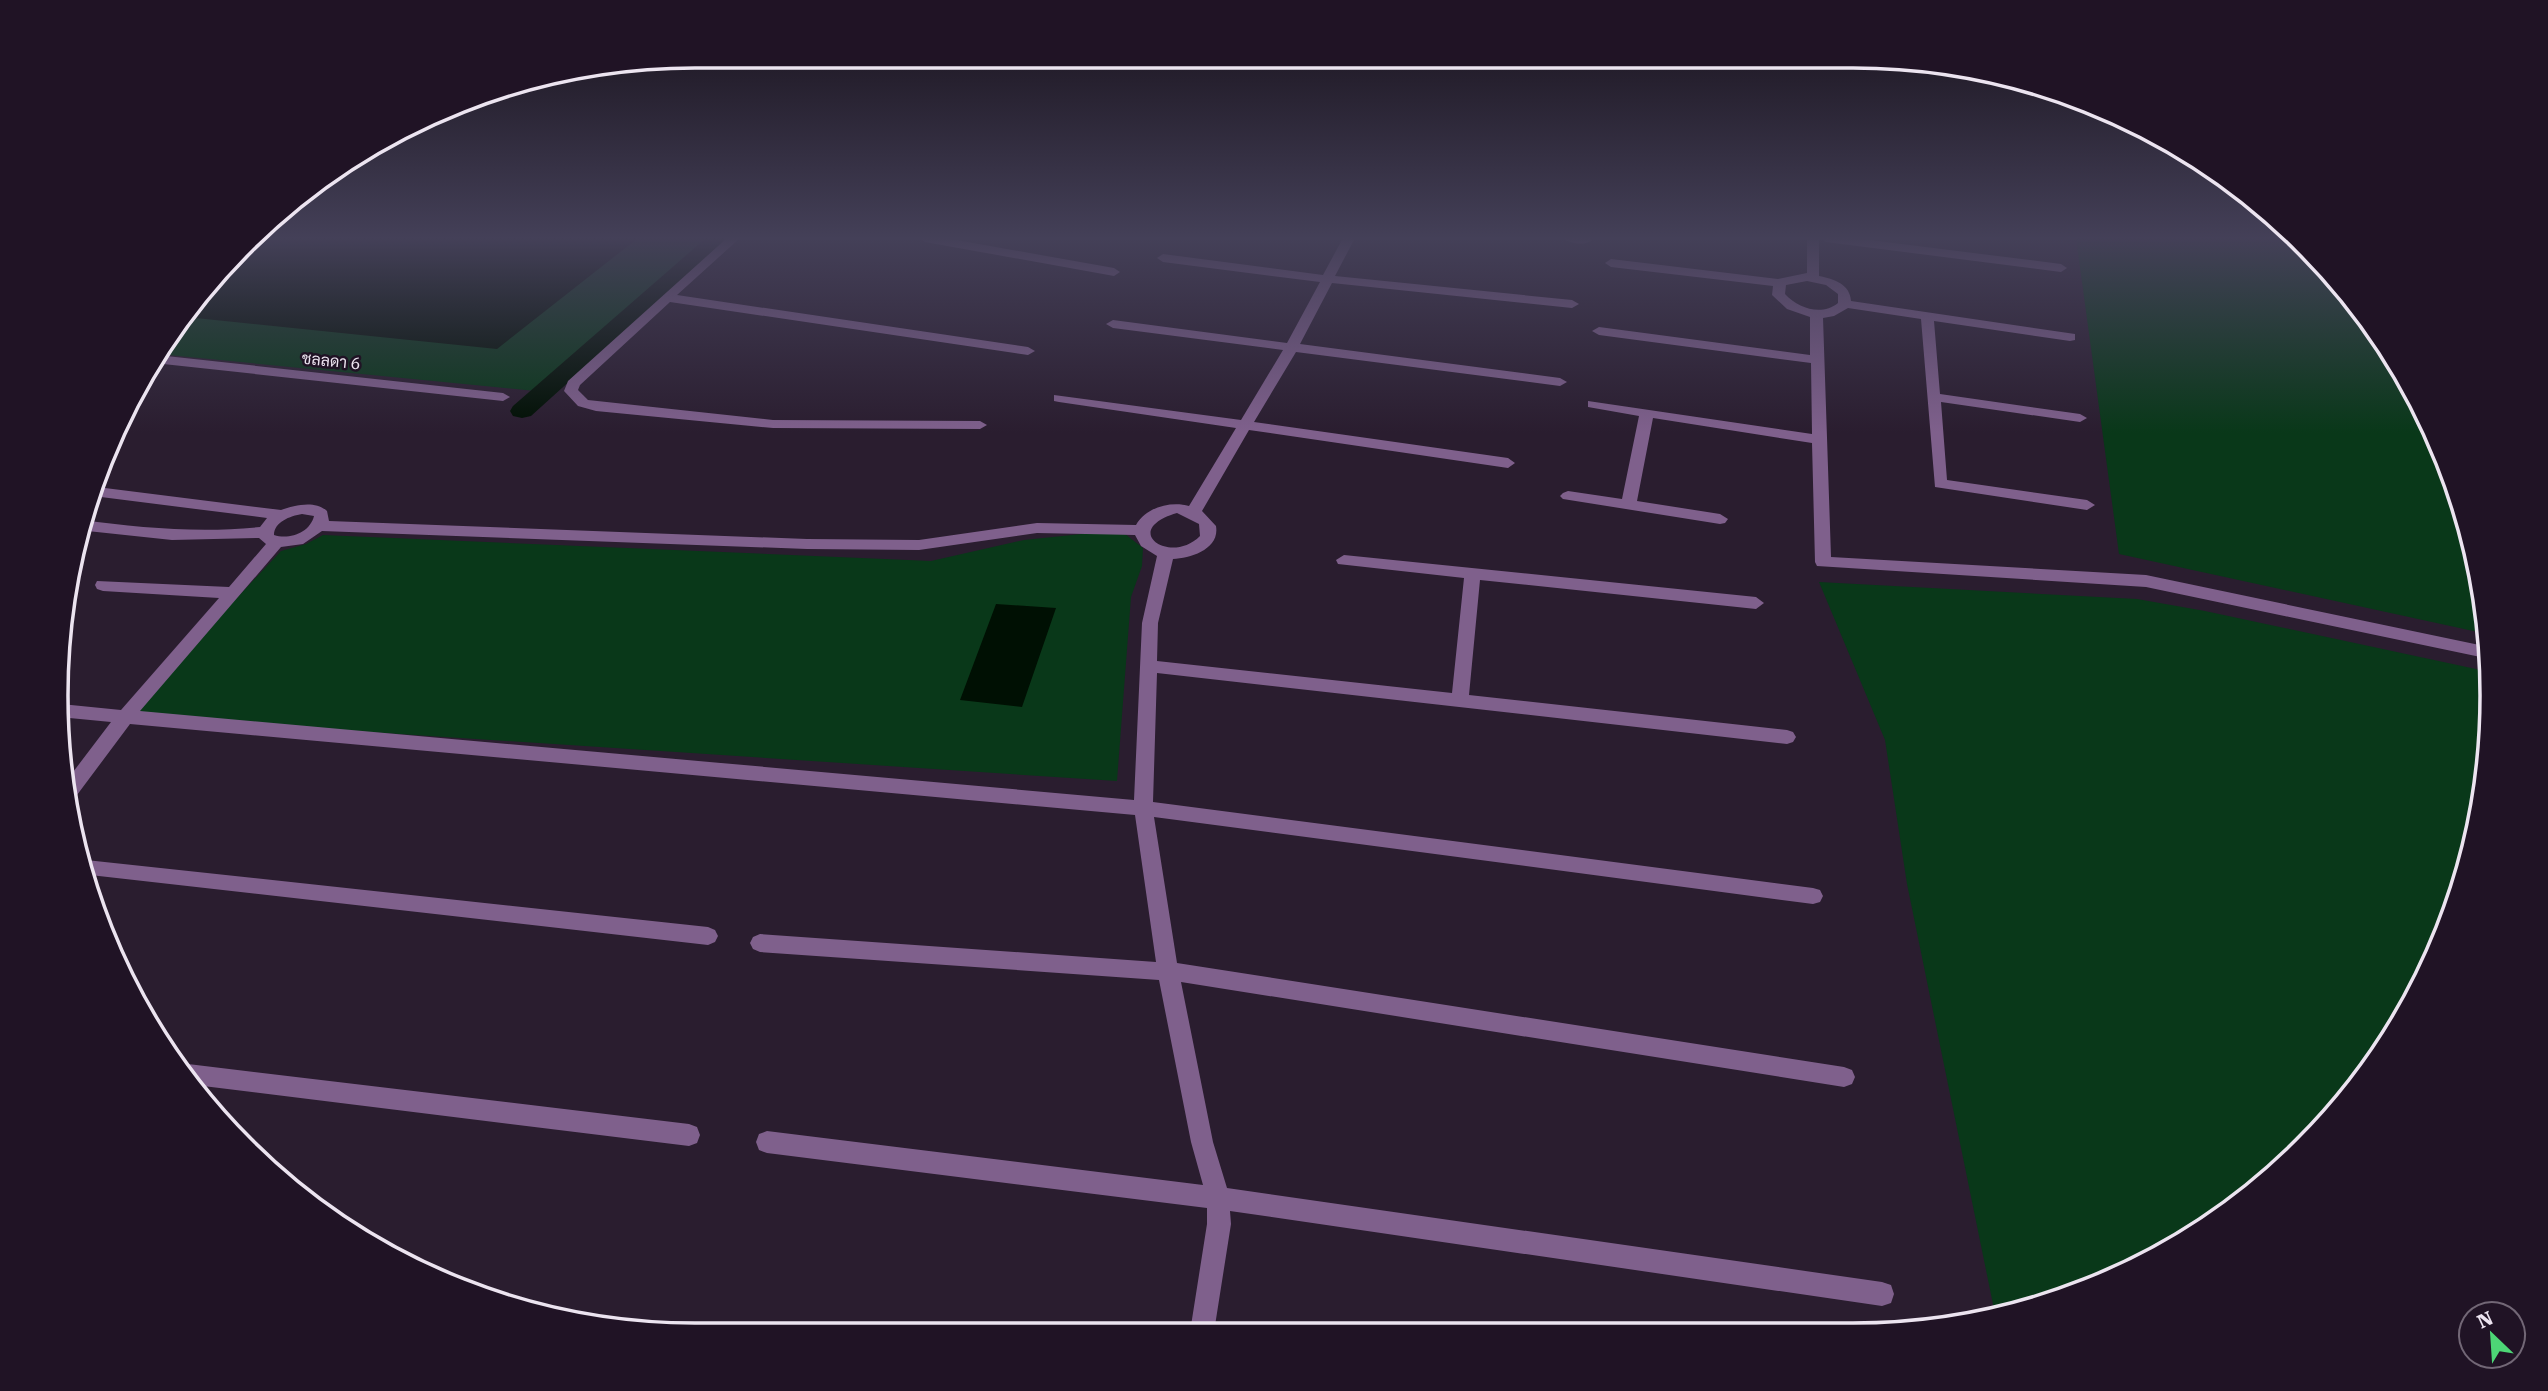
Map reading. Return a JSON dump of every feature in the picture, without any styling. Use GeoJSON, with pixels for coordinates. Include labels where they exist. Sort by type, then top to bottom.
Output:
{"type":"FeatureCollection","features":[{"type":"Feature","properties":{"kind":"street"},"geometry":{"type":"LineString","coordinates":[[663,303],[573,384],[571,391],[575,397],[583,403],[610,409],[774,424],[980,425]]}},
{"type":"Feature","properties":{"kind":"street"},"geometry":{"type":"LineString","coordinates":[[701,303],[1028,351]]}},
{"type":"Feature","properties":{"kind":"street"},"geometry":{"type":"LineString","coordinates":[[1195,511],[1315,303]]}},
{"type":"Feature","properties":{"kind":"street"},"geometry":{"type":"LineString","coordinates":[[1561,303],[1572,304]]}},
{"type":"Feature","properties":{"kind":"street"},"geometry":{"type":"LineString","coordinates":[[1786,303],[1801,311],[1816,313],[1833,312],[1845,304],[2070,337]]}},
{"type":"Feature","properties":{"kind":"street"},"geometry":{"type":"LineString","coordinates":[[1816,313],[1823,562],[2146,581],[2478,650]]}},
{"type":"Feature","properties":{"kind":"street"},"geometry":{"type":"LineString","coordinates":[[1927,316],[1940,484],[2087,505]]}},
{"type":"Feature","properties":{"kind":"street"},"geometry":{"type":"LineString","coordinates":[[1113,324],[1560,382]]}},
{"type":"Feature","properties":{"kind":"street"},"geometry":{"type":"LineString","coordinates":[[1599,331],[1818,360]]}},
{"type":"Feature","properties":{"kind":"street","name":"ชลลดา 6"},"geometry":{"type":"LineString","coordinates":[[166,360],[503,397]]}},
{"type":"Feature","properties":{"kind":"street"},"geometry":{"type":"LineString","coordinates":[[1933,397],[2080,418]]}},
{"type":"Feature","properties":{"kind":"street"},"geometry":{"type":"LineString","coordinates":[[1059,398],[1508,463]]}},
{"type":"Feature","properties":{"kind":"street"},"geometry":{"type":"LineString","coordinates":[[1593,404],[1820,440]]}},
{"type":"Feature","properties":{"kind":"street"},"geometry":{"type":"LineString","coordinates":[[1629,505],[1647,413]]}},
{"type":"Feature","properties":{"kind":"street"},"geometry":{"type":"LineString","coordinates":[[102,493],[282,515]]}},
{"type":"Feature","properties":{"kind":"street"},"geometry":{"type":"LineString","coordinates":[[1567,496],[1720,519]]}},
{"type":"Feature","properties":{"kind":"street"},"geometry":{"type":"LineString","coordinates":[[1177,508],[1195,511],[1204,518],[1209,527],[1208,537],[1200,545],[1187,551],[1166,553],[1149,547],[1142,539],[1140,530],[1146,519],[1160,511],[1177,508]]}},
{"type":"Feature","properties":{"kind":"street"},"geometry":{"type":"LineString","coordinates":[[75,782],[126,716],[232,593],[271,537],[272,522],[282,515],[302,509],[318,511],[323,520],[300,539],[271,537],[230,535],[177,534],[92,527]]}},
{"type":"Feature","properties":{"kind":"street"},"geometry":{"type":"LineString","coordinates":[[319,526],[807,544],[919,544],[1037,528],[1140,530]]}},
{"type":"Feature","properties":{"kind":"street"},"geometry":{"type":"LineString","coordinates":[[1166,553],[1150,624],[1143,808],[1168,971],[1202,1142],[1218,1198],[1219,1224],[1203,1323]]}},
{"type":"Feature","properties":{"kind":"street"},"geometry":{"type":"LineString","coordinates":[[1344,560],[1756,603]]}},
{"type":"Feature","properties":{"kind":"street"},"geometry":{"type":"LineString","coordinates":[[1460,700],[1472,575]]}},
{"type":"Feature","properties":{"kind":"street"},"geometry":{"type":"LineString","coordinates":[[103,585],[232,593]]}},
{"type":"Feature","properties":{"kind":"street"},"geometry":{"type":"LineString","coordinates":[[1148,666],[1787,737]]}},
{"type":"Feature","properties":{"kind":"street"},"geometry":{"type":"LineString","coordinates":[[69,712],[1143,808],[1813,896]]}},
{"type":"Feature","properties":{"kind":"street"},"geometry":{"type":"LineString","coordinates":[[93,868],[709,936]]}},
{"type":"Feature","properties":{"kind":"street"},"geometry":{"type":"LineString","coordinates":[[760,943],[1168,971],[1844,1077]]}},
{"type":"Feature","properties":{"kind":"street"},"geometry":{"type":"LineString","coordinates":[[197,1075],[689,1135]]}},
{"type":"Feature","properties":{"kind":"street"},"geometry":{"type":"LineString","coordinates":[[767,1142],[1218,1198],[1882,1294]]}},
{"type":"Feature","properties":{"kind":"green space"},"geometry":{"type":"Polygon","coordinates":[[[207,303],[650,303],[556,393],[169,355],[207,303]]]}},
{"type":"Feature","properties":{"kind":"green space"},"geometry":{"type":"Polygon","coordinates":[[[2085,303],[2341,303],[2396,382],[2432,455],[2458,533],[2468,573],[2476,632],[2119,554],[2085,303]]]}},
{"type":"Feature","properties":{"kind":"green space"},"geometry":{"type":"Polygon","coordinates":[[[1120,530],[1143,548],[1142,566],[1131,597],[1117,781],[126,716],[281,551],[306,544],[323,535],[931,561],[1024,540],[1120,530]]]}},
{"type":"Feature","properties":{"kind":"green space"},"geometry":{"type":"Polygon","coordinates":[[[1819,582],[2137,599],[2479,670],[2480,696],[2474,777],[2468,818],[2446,897],[2432,936],[2396,1009],[2350,1077],[2296,1139],[2266,1167],[2201,1217],[2166,1239],[2093,1275],[1993,1306],[1907,884],[1885,740],[1819,582]]]}},
{"type":"Feature","properties":{"kind":"shaded area"},"geometry":{"type":"Polygon","coordinates":[[[207,303],[556,303],[497,349],[195,318],[207,303]]]}},
{"type":"Feature","properties":{"kind":"shaded area"},"geometry":{"type":"Polygon","coordinates":[[[996,604],[1056,608],[1022,707],[960,700],[996,604]]]}},
{"type":"Feature","properties":{"kind":"waterway"},"geometry":{"type":"LineString","coordinates":[[522,411],[644,303]]}}]}
